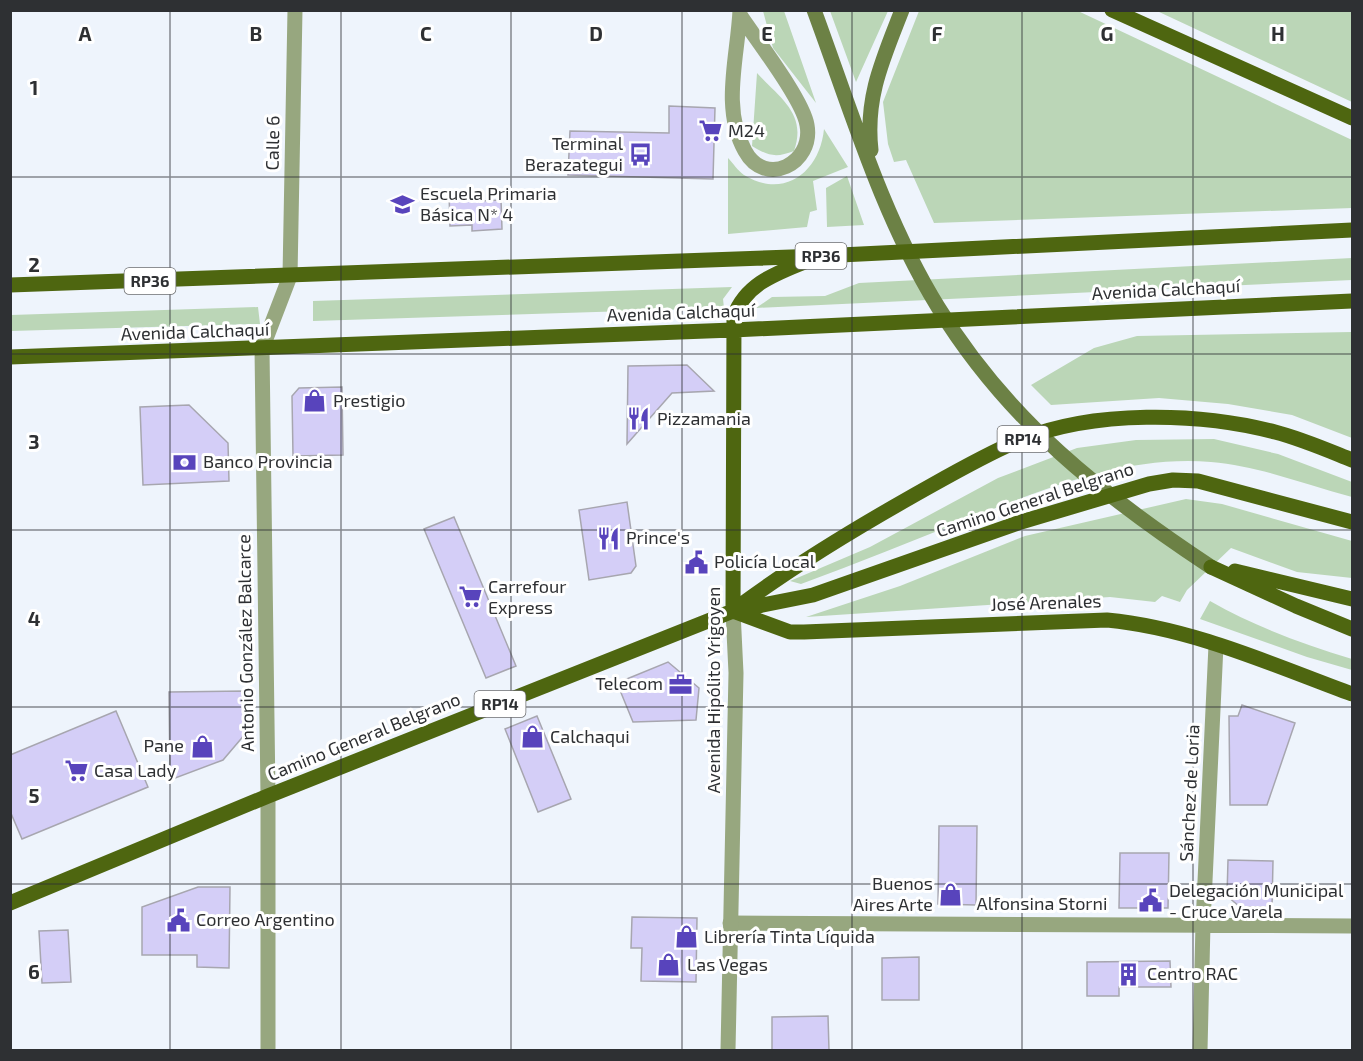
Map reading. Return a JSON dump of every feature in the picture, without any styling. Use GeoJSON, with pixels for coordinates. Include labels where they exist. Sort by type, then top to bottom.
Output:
{"type":"FeatureCollection","features":[{"type":"Feature","properties":{"kind":"main road"},"geometry":{"type":"LineString","coordinates":[[814,10],[874,174],[912,261],[938,307],[1002,396],[1076,469],[1119,504],[1211,567],[1353,629]]}},
{"type":"Feature","properties":{"kind":"main road"},"geometry":{"type":"LineString","coordinates":[[874,174],[870,136],[872,93],[902,10]]}},
{"type":"Feature","properties":{"kind":"main road"},"geometry":{"type":"LineString","coordinates":[[1112,10],[1353,118]]}},
{"type":"Feature","properties":{"kind":"main road","name":"RP36"},"geometry":{"type":"LineString","coordinates":[[10,285],[820,256],[1353,230]]}},
{"type":"Feature","properties":{"kind":"main road","name":"Avenida Hipólito Yrigoyen"},"geometry":{"type":"LineString","coordinates":[[733,611],[734,315],[746,292],[776,274],[820,256]]}},
{"type":"Feature","properties":{"kind":"main road","name":"Avenida Calchaquí"},"geometry":{"type":"LineString","coordinates":[[10,357],[733,330],[1353,301]]}},
{"type":"Feature","properties":{"kind":"main road","name":"Camino General Belgrano"},"geometry":{"type":"LineString","coordinates":[[733,611],[789,570],[979,459],[1021,440],[1065,427],[1134,419],[1196,418],[1275,432],[1353,460]]}},
{"type":"Feature","properties":{"kind":"main road","name":"Camino General Belgrano"},"geometry":{"type":"LineString","coordinates":[[10,903],[268,796],[733,611],[813,594],[1021,522],[1149,484],[1173,480],[1198,481],[1353,522]]}},
{"type":"Feature","properties":{"kind":"main road"},"geometry":{"type":"LineString","coordinates":[[1211,567],[1353,599]]}},
{"type":"Feature","properties":{"kind":"main road"},"geometry":{"type":"LineString","coordinates":[[1299,585],[1353,591]]}},
{"type":"Feature","properties":{"kind":"main road","name":"José Arenales"},"geometry":{"type":"LineString","coordinates":[[733,611],[790,632],[1107,620],[1142,623],[1216,645],[1353,694]]}},
{"type":"Feature","properties":{"kind":"street","name":"Calle 6"},"geometry":{"type":"LineString","coordinates":[[290,276],[295,10]]}},
{"type":"Feature","properties":{"kind":"street"},"geometry":{"type":"LineString","coordinates":[[740,13],[799,105],[807,123],[809,142],[801,157],[789,166],[772,171],[755,164],[745,151],[735,122],[732,74],[740,13]]}},
{"type":"Feature","properties":{"kind":"street","name":"Antonio González Balcarce"},"geometry":{"type":"LineString","coordinates":[[268,1050],[268,796],[262,349],[290,276]]}},
{"type":"Feature","properties":{"kind":"street","name":"Avenida Hipólito Yrigoyen"},"geometry":{"type":"LineString","coordinates":[[728,1050],[736,673],[733,611]]}},
{"type":"Feature","properties":{"kind":"street","name":"Sánchez de Loria"},"geometry":{"type":"LineString","coordinates":[[1200,1050],[1203,924],[1216,645]]}},
{"type":"Feature","properties":{"kind":"street","name":"Alfonsina Storni"},"geometry":{"type":"LineString","coordinates":[[730,923],[1353,926]]}},
{"type":"Feature","properties":{"kind":"green space"},"geometry":{"type":"Polygon","coordinates":[[[763,11],[784,11],[816,103],[773,48],[763,11]]]}},
{"type":"Feature","properties":{"kind":"green space"},"geometry":{"type":"Polygon","coordinates":[[[830,11],[888,11],[856,82],[830,11]]]}},
{"type":"Feature","properties":{"kind":"green space"},"geometry":{"type":"Polygon","coordinates":[[[919,11],[1078,11],[1352,140],[1352,208],[934,223],[906,160],[894,162],[888,144],[883,102],[919,11]]]}},
{"type":"Feature","properties":{"kind":"green space"},"geometry":{"type":"Polygon","coordinates":[[[1157,11],[1352,11],[1352,102],[1157,11]]]}},
{"type":"Feature","properties":{"kind":"green space"},"geometry":{"type":"Polygon","coordinates":[[[757,73],[783,99],[794,117],[797,138],[794,151],[772,155],[752,146],[757,73]]]}},
{"type":"Feature","properties":{"kind":"green space"},"geometry":{"type":"Polygon","coordinates":[[[824,129],[848,167],[813,181],[817,210],[810,212],[807,227],[728,234],[728,158],[744,175],[759,182],[786,183],[808,169],[816,157],[824,129]]]}},
{"type":"Feature","properties":{"kind":"green space"},"geometry":{"type":"Polygon","coordinates":[[[847,176],[864,225],[827,227],[826,188],[847,176]]]}},
{"type":"Feature","properties":{"kind":"green space"},"geometry":{"type":"Polygon","coordinates":[[[1352,258],[1352,280],[756,308],[772,297],[825,296],[859,283],[1352,258]]]}},
{"type":"Feature","properties":{"kind":"green space"},"geometry":{"type":"Polygon","coordinates":[[[732,287],[723,299],[724,308],[313,321],[313,301],[732,287]]]}},
{"type":"Feature","properties":{"kind":"green space"},"geometry":{"type":"Polygon","coordinates":[[[258,307],[260,324],[11,331],[11,315],[258,307]]]}},
{"type":"Feature","properties":{"kind":"green space"},"geometry":{"type":"Polygon","coordinates":[[[1352,332],[1352,438],[1292,415],[1228,404],[1159,398],[1051,405],[1031,385],[1094,348],[1137,336],[1352,332]]]}},
{"type":"Feature","properties":{"kind":"green space"},"geometry":{"type":"Polygon","coordinates":[[[1214,439],[1278,454],[1352,482],[1352,497],[1229,464],[1180,461],[1149,464],[1118,469],[1058,485],[801,584],[790,581],[870,547],[998,478],[1077,448],[1136,440],[1214,439]]]}},
{"type":"Feature","properties":{"kind":"green space"},"geometry":{"type":"Polygon","coordinates":[[[1186,499],[1222,504],[1352,541],[1352,578],[1297,572],[1231,548],[1187,590],[1180,602],[1162,596],[1155,602],[1110,597],[806,617],[900,586],[1025,536],[1186,499]]]}},
{"type":"Feature","properties":{"kind":"green space"},"geometry":{"type":"Polygon","coordinates":[[[1210,601],[1279,634],[1352,659],[1352,670],[1307,657],[1200,619],[1210,601]]]}},
{"type":"Feature","properties":{"kind":"building","name":"Terminal Berazategui"},"geometry":{"type":"Polygon","coordinates":[[[669,106],[715,108],[713,179],[568,175],[570,131],[669,133],[669,106]]]}},
{"type":"Feature","properties":{"kind":"building"},"geometry":{"type":"Polygon","coordinates":[[[480,191],[480,201],[501,200],[502,229],[472,231],[472,225],[450,226],[449,192],[480,191]]]}},
{"type":"Feature","properties":{"kind":"building","name":"Pizzamania"},"geometry":{"type":"Polygon","coordinates":[[[687,365],[714,391],[672,393],[627,444],[628,366],[687,365]]]}},
{"type":"Feature","properties":{"kind":"building"},"geometry":{"type":"Polygon","coordinates":[[[342,387],[343,455],[293,456],[292,396],[299,388],[342,387]]]}},
{"type":"Feature","properties":{"kind":"building","name":"Banco Provincia"},"geometry":{"type":"Polygon","coordinates":[[[189,405],[228,443],[229,481],[143,485],[140,407],[189,405]]]}},
{"type":"Feature","properties":{"kind":"building","name":"Prince's"},"geometry":{"type":"Polygon","coordinates":[[[627,502],[636,566],[631,573],[589,580],[579,510],[627,502]]]}},
{"type":"Feature","properties":{"kind":"building","name":"Carrefour Express"},"geometry":{"type":"Polygon","coordinates":[[[454,517],[516,666],[486,678],[424,529],[454,517]]]}},
{"type":"Feature","properties":{"kind":"building"},"geometry":{"type":"Polygon","coordinates":[[[668,662],[699,688],[696,720],[633,722],[617,683],[668,662]]]}},
{"type":"Feature","properties":{"kind":"building","name":"Pane"},"geometry":{"type":"Polygon","coordinates":[[[245,691],[246,733],[223,760],[170,780],[169,692],[245,691]]]}},
{"type":"Feature","properties":{"kind":"building"},"geometry":{"type":"Polygon","coordinates":[[[1242,705],[1295,723],[1267,805],[1230,805],[1229,716],[1238,716],[1242,705]]]}},
{"type":"Feature","properties":{"kind":"building","name":"Casa Lady"},"geometry":{"type":"Polygon","coordinates":[[[116,711],[148,787],[22,839],[10,811],[10,755],[116,711]]]}},
{"type":"Feature","properties":{"kind":"building"},"geometry":{"type":"Polygon","coordinates":[[[537,716],[571,799],[538,812],[505,729],[537,716]]]}},
{"type":"Feature","properties":{"kind":"building"},"geometry":{"type":"Polygon","coordinates":[[[939,826],[977,826],[976,905],[938,904],[939,826]]]}},
{"type":"Feature","properties":{"kind":"building"},"geometry":{"type":"Polygon","coordinates":[[[1120,853],[1169,853],[1168,908],[1119,908],[1120,853]]]}},
{"type":"Feature","properties":{"kind":"building"},"geometry":{"type":"Polygon","coordinates":[[[1228,860],[1273,861],[1272,907],[1240,907],[1227,896],[1228,860]]]}},
{"type":"Feature","properties":{"kind":"building"},"geometry":{"type":"Polygon","coordinates":[[[198,887],[230,887],[229,968],[197,967],[197,955],[142,955],[142,907],[198,887]]]}},
{"type":"Feature","properties":{"kind":"building"},"geometry":{"type":"Polygon","coordinates":[[[632,917],[697,918],[696,982],[641,981],[642,948],[631,948],[632,917]]]}},
{"type":"Feature","properties":{"kind":"building"},"geometry":{"type":"Polygon","coordinates":[[[68,930],[71,982],[42,983],[39,931],[68,930]]]}},
{"type":"Feature","properties":{"kind":"building"},"geometry":{"type":"Polygon","coordinates":[[[919,957],[919,1000],[882,1000],[882,958],[919,957]]]}},
{"type":"Feature","properties":{"kind":"building","name":"Centro RAC"},"geometry":{"type":"Polygon","coordinates":[[[1170,961],[1171,987],[1119,987],[1119,996],[1087,996],[1087,962],[1170,961]]]}},
{"type":"Feature","properties":{"kind":"building"},"geometry":{"type":"Polygon","coordinates":[[[828,1016],[829,1050],[772,1050],[772,1017],[828,1016]]]}},
{"type":"Feature","properties":{"kind":"place","name":"M24"},"geometry":{"type":"Point","coordinates":[710,131]}},
{"type":"Feature","properties":{"kind":"place","name":"Terminal Berazategui"},"geometry":{"type":"Point","coordinates":[641,154]}},
{"type":"Feature","properties":{"kind":"place","name":"Escuela Primaria Básica N* 4"},"geometry":{"type":"Point","coordinates":[402,204]}},
{"type":"Feature","properties":{"kind":"place","name":"Prestigio"},"geometry":{"type":"Point","coordinates":[315,401]}},
{"type":"Feature","properties":{"kind":"place","name":"Pizzamania"},"geometry":{"type":"Point","coordinates":[639,419]}},
{"type":"Feature","properties":{"kind":"place","name":"Banco Provincia"},"geometry":{"type":"Point","coordinates":[185,462]}},
{"type":"Feature","properties":{"kind":"place","name":"Prince's"},"geometry":{"type":"Point","coordinates":[608,538]}},
{"type":"Feature","properties":{"kind":"place","name":"Policía Local"},"geometry":{"type":"Point","coordinates":[696,562]}},
{"type":"Feature","properties":{"kind":"place","name":"Carrefour Express"},"geometry":{"type":"Point","coordinates":[470,597]}},
{"type":"Feature","properties":{"kind":"place","name":"Telecom"},"geometry":{"type":"Point","coordinates":[681,684]}},
{"type":"Feature","properties":{"kind":"place","name":"Calchaqui"},"geometry":{"type":"Point","coordinates":[532,737]}},
{"type":"Feature","properties":{"kind":"place","name":"Pane"},"geometry":{"type":"Point","coordinates":[202,746]}},
{"type":"Feature","properties":{"kind":"place","name":"Casa Lady"},"geometry":{"type":"Point","coordinates":[76,771]}},
{"type":"Feature","properties":{"kind":"place","name":"Buenos Aires Arte"},"geometry":{"type":"Point","coordinates":[951,894]}},
{"type":"Feature","properties":{"kind":"place","name":"Delegación Municipal - Cruce Varela"},"geometry":{"type":"Point","coordinates":[1151,901]}},
{"type":"Feature","properties":{"kind":"place","name":"Correo Argentino"},"geometry":{"type":"Point","coordinates":[178,920]}},
{"type":"Feature","properties":{"kind":"place","name":"Librería Tinta Líquida"},"geometry":{"type":"Point","coordinates":[686,937]}},
{"type":"Feature","properties":{"kind":"place","name":"Las Vegas"},"geometry":{"type":"Point","coordinates":[669,965]}},
{"type":"Feature","properties":{"kind":"place","name":"Centro RAC"},"geometry":{"type":"Point","coordinates":[1129,974]}}]}
